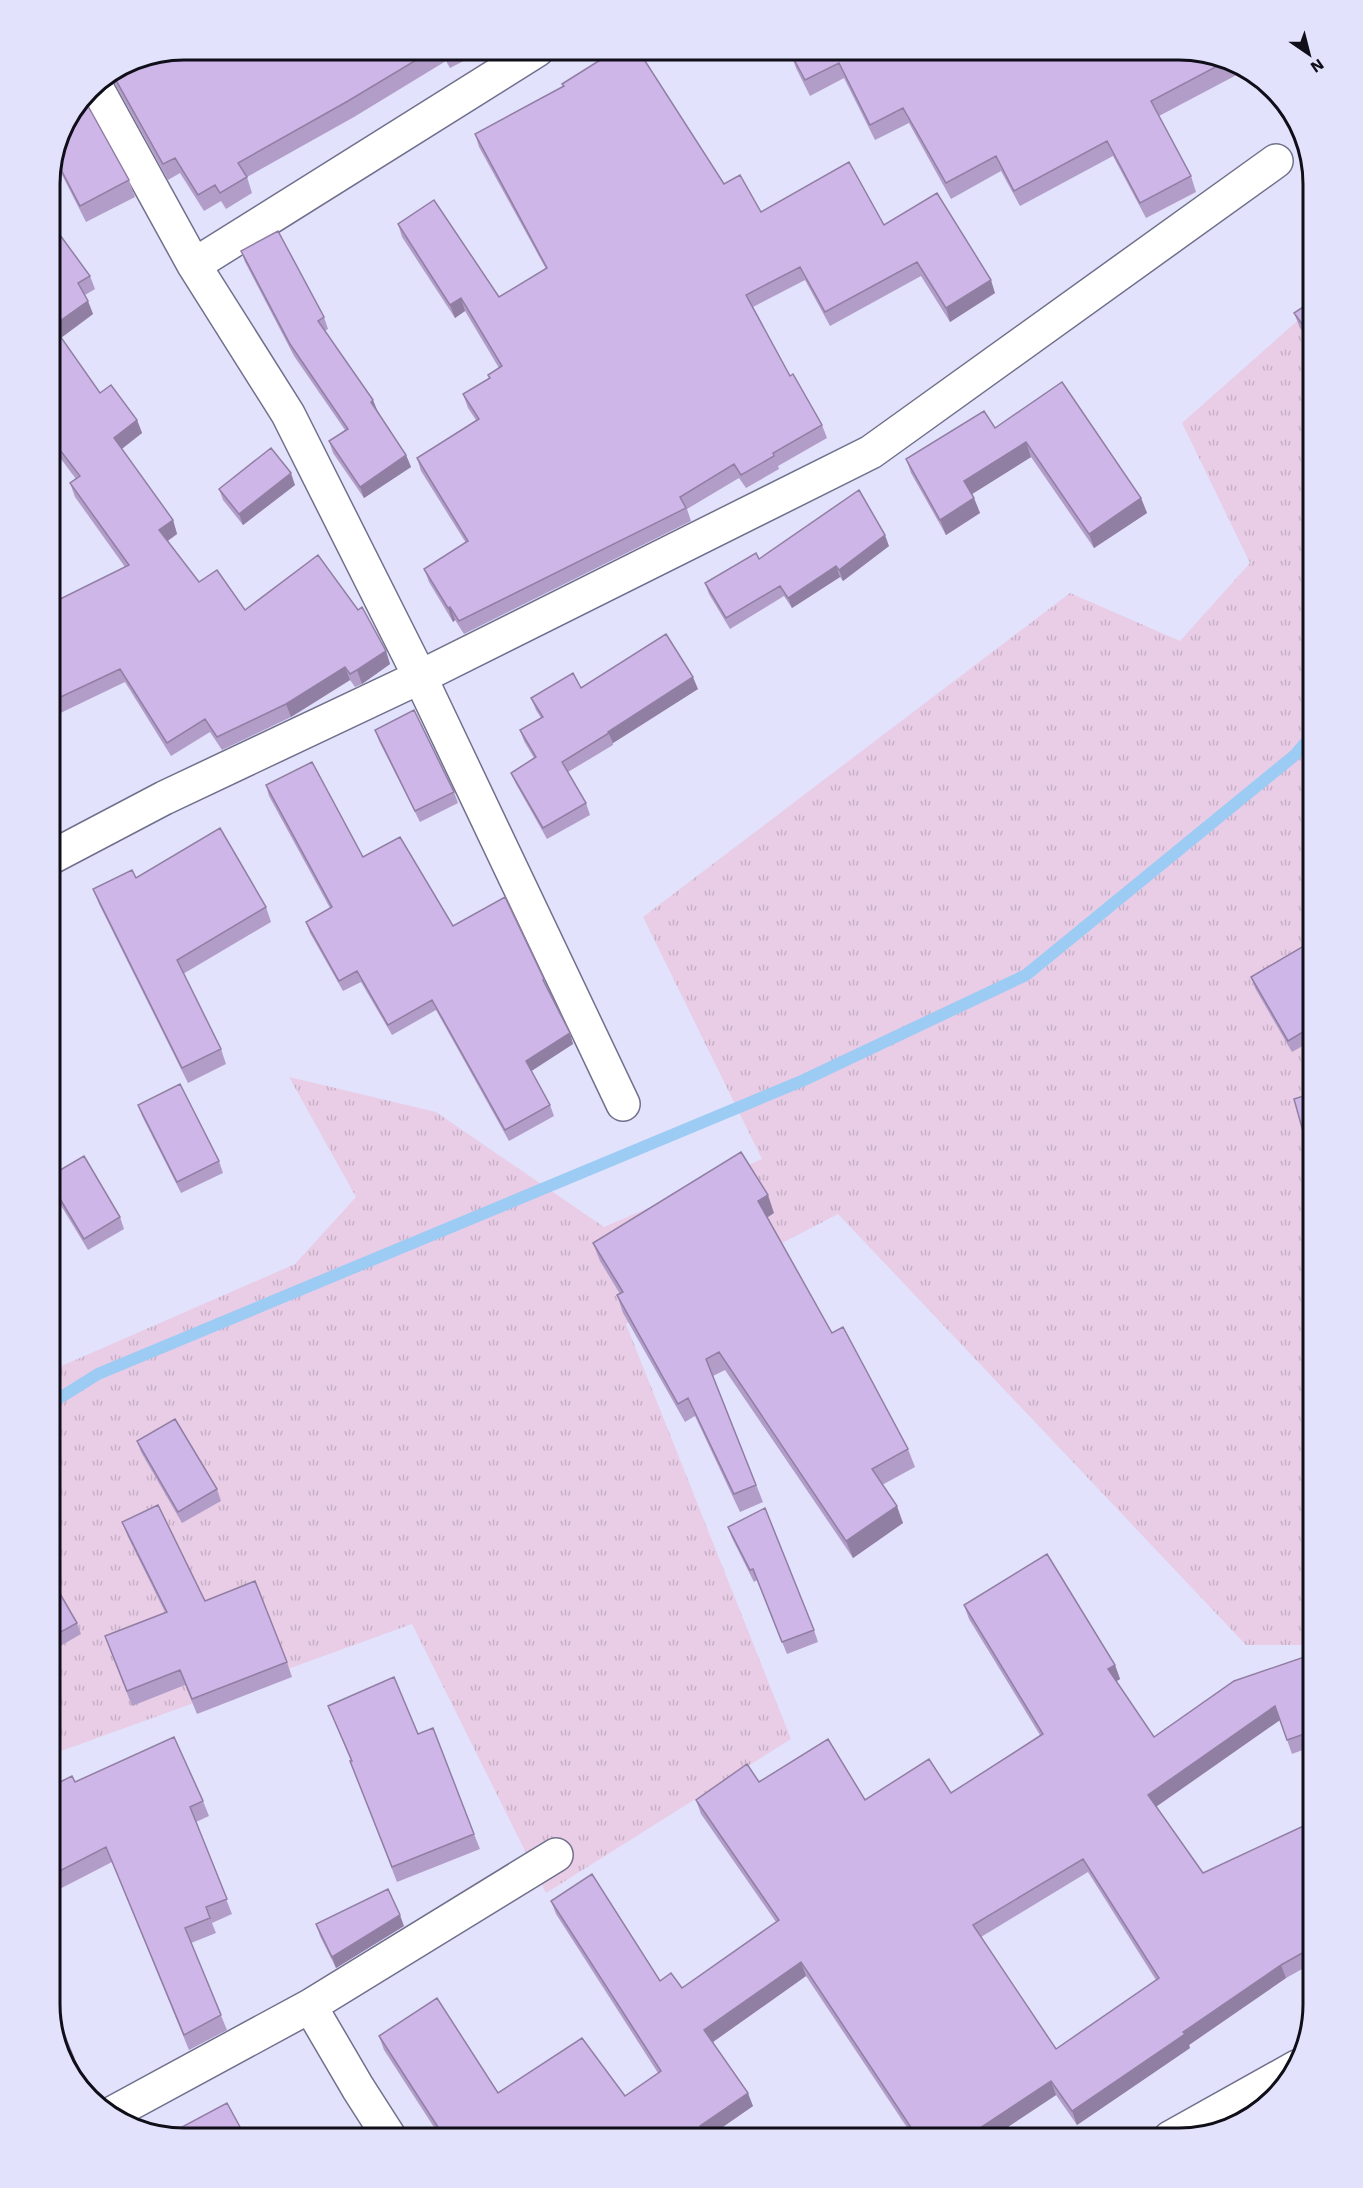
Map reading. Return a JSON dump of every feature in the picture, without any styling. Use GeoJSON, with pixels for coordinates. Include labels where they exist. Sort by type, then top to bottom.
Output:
{"type":"FeatureCollection","features":[{"type":"Feature","properties":{"kind":"street"},"geometry":{"type":"LineString","coordinates":[[194,265],[521,60]]}},
{"type":"Feature","properties":{"kind":"street"},"geometry":{"type":"LineString","coordinates":[[100,93],[194,265],[288,414],[420,677],[623,1104]]}},
{"type":"Feature","properties":{"kind":"street"},"geometry":{"type":"LineString","coordinates":[[60,853],[164,798],[420,677],[871,452],[1276,161]]}},
{"type":"Feature","properties":{"kind":"street"},"geometry":{"type":"LineString","coordinates":[[119,2109],[310,2006],[556,1855]]}},
{"type":"Feature","properties":{"kind":"street"},"geometry":{"type":"LineString","coordinates":[[310,2006],[384,2128]]}},
{"type":"Feature","properties":{"kind":"street"},"geometry":{"type":"LineString","coordinates":[[1191,2127],[1278,2078]]}},
{"type":"Feature","properties":{"kind":"green space"},"geometry":{"type":"Polygon","coordinates":[[[1303,316],[1303,1645],[1246,1645],[838,1214],[626,1324],[791,1739],[546,1893],[412,1624],[60,1751],[60,1367],[295,1264],[356,1197],[289,1077],[436,1112],[604,1227],[762,1159],[643,917],[1070,593],[1180,641],[1250,563],[1182,423],[1303,316]]]}},
{"type":"Feature","properties":{"kind":"building"},"geometry":{"type":"Polygon","coordinates":[[[176,60],[416,60],[238,163],[247,177],[220,193],[215,185],[198,195],[175,158],[163,164],[116,80],[137,69],[176,60]]]}},
{"type":"Feature","properties":{"kind":"building"},"geometry":{"type":"Polygon","coordinates":[[[600,60],[644,60],[724,184],[740,175],[761,212],[849,162],[884,225],[937,193],[991,280],[946,308],[917,262],[825,312],[800,267],[746,295],[790,376],[793,374],[822,425],[773,453],[774,456],[741,475],[734,464],[680,497],[686,508],[459,621],[450,607],[448,608],[424,569],[468,541],[417,458],[479,419],[463,394],[490,378],[488,375],[502,366],[461,298],[450,305],[398,224],[434,200],[499,297],[547,268],[475,134],[564,86],[562,84],[600,60]]]}},
{"type":"Feature","properties":{"kind":"building"},"geometry":{"type":"Polygon","coordinates":[[[794,60],[1187,60],[1217,66],[1151,101],[1191,176],[1140,203],[1107,141],[1014,191],[996,156],[946,183],[903,108],[870,125],[839,63],[805,80],[794,60]]]}},
{"type":"Feature","properties":{"kind":"building"},"geometry":{"type":"Polygon","coordinates":[[[88,106],[129,180],[80,206],[61,169],[69,137],[88,106]]]}},
{"type":"Feature","properties":{"kind":"building"},"geometry":{"type":"Polygon","coordinates":[[[278,231],[324,317],[318,321],[373,400],[371,402],[406,455],[360,487],[329,441],[348,429],[290,344],[241,251],[278,231]]]}},
{"type":"Feature","properties":{"kind":"building"},"geometry":{"type":"Polygon","coordinates":[[[60,235],[90,276],[78,283],[88,301],[60,321],[60,235]]]}},
{"type":"Feature","properties":{"kind":"building"},"geometry":{"type":"Polygon","coordinates":[[[1303,307],[1303,325],[1294,313],[1303,307]]]}},
{"type":"Feature","properties":{"kind":"building"},"geometry":{"type":"Polygon","coordinates":[[[60,336],[100,393],[111,385],[137,420],[114,438],[173,520],[159,530],[199,582],[217,570],[245,610],[318,555],[358,610],[362,607],[386,651],[350,674],[345,667],[286,704],[217,737],[205,719],[167,743],[120,669],[60,697],[60,599],[129,565],[70,483],[80,476],[60,450],[60,336]]]}},
{"type":"Feature","properties":{"kind":"building"},"geometry":{"type":"Polygon","coordinates":[[[1062,382],[1141,498],[1089,534],[1026,442],[964,481],[974,498],[940,520],[906,459],[984,411],[995,428],[1062,382]]]}},
{"type":"Feature","properties":{"kind":"building"},"geometry":{"type":"Polygon","coordinates":[[[271,448],[291,473],[239,514],[219,489],[271,448]]]}},
{"type":"Feature","properties":{"kind":"building"},"geometry":{"type":"Polygon","coordinates":[[[859,490],[885,535],[839,570],[836,566],[788,598],[780,586],[726,618],[705,583],[756,553],[759,559],[859,490]]]}},
{"type":"Feature","properties":{"kind":"building"},"geometry":{"type":"Polygon","coordinates":[[[666,634],[693,677],[562,762],[586,803],[543,828],[511,773],[536,757],[520,730],[543,717],[531,698],[573,673],[581,688],[666,634]]]}},
{"type":"Feature","properties":{"kind":"building"},"geometry":{"type":"Polygon","coordinates":[[[414,710],[454,792],[415,811],[375,730],[414,710]]]}},
{"type":"Feature","properties":{"kind":"building"},"geometry":{"type":"Polygon","coordinates":[[[312,762],[363,857],[400,837],[453,926],[505,897],[570,1033],[526,1061],[550,1105],[505,1130],[432,1000],[388,1025],[357,971],[339,981],[306,922],[332,907],[266,785],[312,762]]]}},
{"type":"Feature","properties":{"kind":"building"},"geometry":{"type":"Polygon","coordinates":[[[220,828],[266,907],[177,960],[221,1049],[182,1068],[93,889],[132,870],[136,878],[220,828]]]}},
{"type":"Feature","properties":{"kind":"building"},"geometry":{"type":"Polygon","coordinates":[[[1303,946],[1303,1032],[1288,1041],[1251,977],[1303,946]]]}},
{"type":"Feature","properties":{"kind":"building"},"geometry":{"type":"Polygon","coordinates":[[[180,1084],[219,1161],[177,1182],[138,1105],[180,1084]]]}},
{"type":"Feature","properties":{"kind":"building"},"geometry":{"type":"Polygon","coordinates":[[[1303,1096],[1303,1131],[1294,1099],[1303,1096]]]}},
{"type":"Feature","properties":{"kind":"building"},"geometry":{"type":"Polygon","coordinates":[[[741,1152],[768,1195],[758,1201],[832,1333],[843,1327],[908,1449],[872,1469],[897,1506],[846,1541],[719,1352],[706,1359],[756,1485],[734,1494],[688,1398],[678,1404],[617,1295],[623,1292],[593,1243],[741,1152]]]}},
{"type":"Feature","properties":{"kind":"building"},"geometry":{"type":"Polygon","coordinates":[[[84,1156],[120,1217],[84,1239],[60,1199],[60,1170],[84,1156]]]}},
{"type":"Feature","properties":{"kind":"building"},"geometry":{"type":"Polygon","coordinates":[[[175,1419],[217,1489],[178,1512],[137,1441],[175,1419]]]}},
{"type":"Feature","properties":{"kind":"building"},"geometry":{"type":"Polygon","coordinates":[[[158,1505],[205,1601],[255,1581],[287,1662],[192,1699],[180,1670],[127,1691],[105,1636],[167,1612],[122,1522],[158,1505]]]}},
{"type":"Feature","properties":{"kind":"building"},"geometry":{"type":"Polygon","coordinates":[[[765,1508],[814,1630],[782,1642],[753,1569],[750,1570],[728,1527],[765,1508]]]}},
{"type":"Feature","properties":{"kind":"building"},"geometry":{"type":"Polygon","coordinates":[[[1047,1554],[1115,1665],[1108,1669],[1154,1737],[1234,1681],[1303,1657],[1303,1734],[1287,1740],[1275,1706],[1148,1795],[1203,1873],[1303,1826],[1303,1953],[1281,1965],[1183,2032],[1185,2034],[1072,2111],[1051,2081],[980,2128],[911,2128],[801,1962],[704,2030],[748,2093],[700,2126],[702,2128],[439,2128],[379,2036],[437,1998],[498,2093],[582,2038],[625,2096],[661,2071],[551,1901],[592,1874],[660,1981],[671,1973],[682,1988],[779,1920],[696,1800],[747,1764],[759,1782],[828,1739],[865,1800],[929,1759],[951,1793],[1043,1734],[964,1605],[1047,1554]],[[1083,1859],[973,1925],[1056,2049],[1159,1978],[1083,1859]]]}},
{"type":"Feature","properties":{"kind":"building"},"geometry":{"type":"Polygon","coordinates":[[[60,1594],[77,1623],[60,1632],[60,1594]]]}},
{"type":"Feature","properties":{"kind":"building"},"geometry":{"type":"Polygon","coordinates":[[[394,1677],[418,1734],[433,1728],[474,1834],[392,1867],[350,1761],[352,1761],[328,1706],[394,1677]]]}},
{"type":"Feature","properties":{"kind":"building"},"geometry":{"type":"Polygon","coordinates":[[[174,1737],[203,1801],[190,1807],[227,1899],[206,1907],[210,1918],[185,1928],[221,2015],[184,2035],[106,1847],[60,1871],[60,1782],[72,1776],[75,1782],[174,1737]]]}},
{"type":"Feature","properties":{"kind":"building"},"geometry":{"type":"Polygon","coordinates":[[[388,1889],[400,1915],[332,1957],[316,1924],[388,1889]]]}},
{"type":"Feature","properties":{"kind":"building"},"geometry":{"type":"Polygon","coordinates":[[[63,2032],[77,2066],[73,2059],[63,2032]]]}},
{"type":"Feature","properties":{"kind":"building"},"geometry":{"type":"Polygon","coordinates":[[[227,2103],[241,2128],[180,2128],[227,2103]]]}},
{"type":"Feature","properties":{"kind":"waterway"},"geometry":{"type":"LineString","coordinates":[[60,1398],[98,1374],[804,1080],[1026,975],[1295,755],[1303,746]]}}]}
